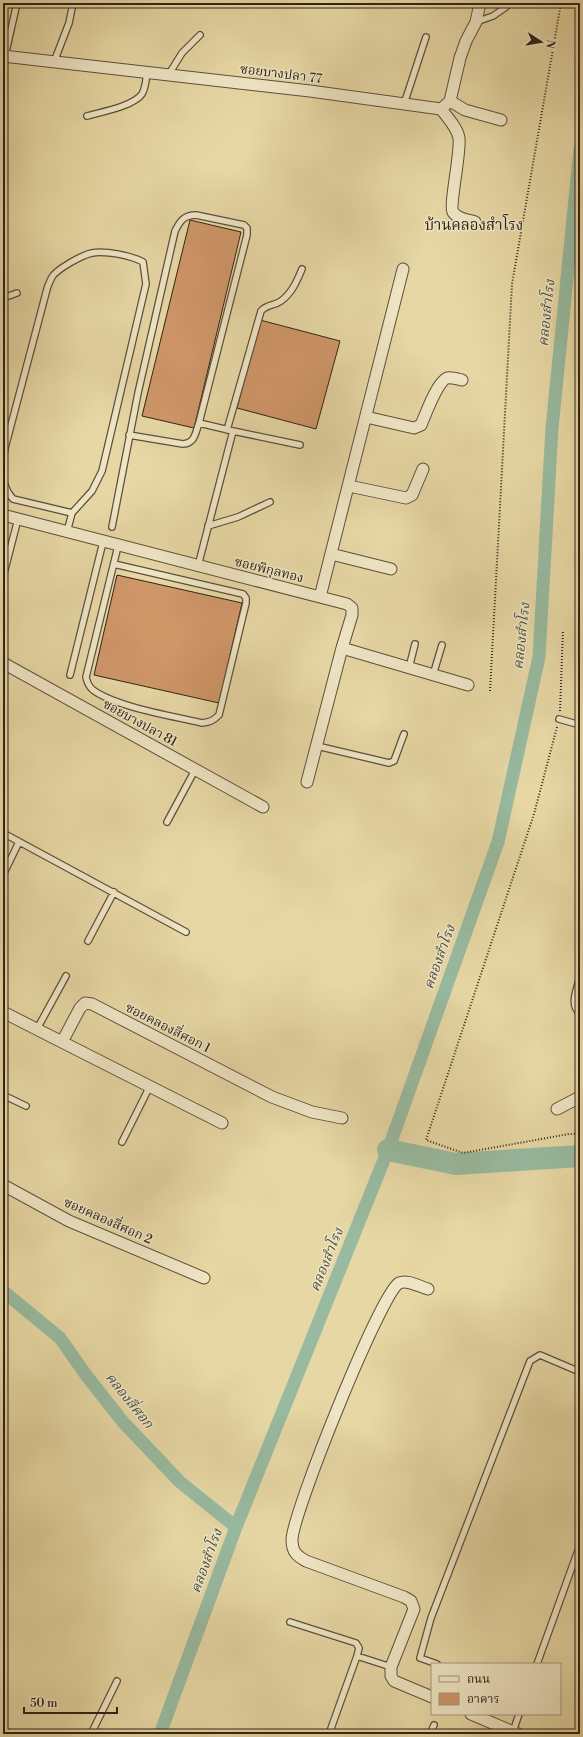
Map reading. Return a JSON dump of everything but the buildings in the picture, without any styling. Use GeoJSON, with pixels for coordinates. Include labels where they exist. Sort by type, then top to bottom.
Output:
{"type":"FeatureCollection","features":[{"type":"Feature","properties":{"kind":"street"},"geometry":{"type":"LineString","coordinates":[[475,222],[457,216],[453,212],[452,207],[456,175],[458,137],[441,109],[450,101],[466,41],[476,22],[480,3]]}},
{"type":"Feature","properties":{"kind":"street","name":"ซอยบางปลา 77"},"geometry":{"type":"LineString","coordinates":[[4,56],[169,74],[441,109]]}},
{"type":"Feature","properties":{"kind":"street"},"geometry":{"type":"LineString","coordinates":[[450,101],[465,110],[501,120]]}},
{"type":"Feature","properties":{"kind":"street"},"geometry":{"type":"LineString","coordinates":[[320,597],[403,269]]}},
{"type":"Feature","properties":{"kind":"street"},"geometry":{"type":"LineString","coordinates":[[366,417],[418,428],[421,425],[431,401],[444,380],[448,378],[462,380]]}},
{"type":"Feature","properties":{"kind":"street"},"geometry":{"type":"LineString","coordinates":[[348,486],[406,498],[412,495],[423,469]]}},
{"type":"Feature","properties":{"kind":"street","name":"ซอยพิกุลทอง"},"geometry":{"type":"LineString","coordinates":[[3,515],[110,542],[198,567],[347,604],[352,608],[352,615],[307,782]]}},
{"type":"Feature","properties":{"kind":"street"},"geometry":{"type":"LineString","coordinates":[[331,554],[391,569]]}},
{"type":"Feature","properties":{"kind":"street"},"geometry":{"type":"LineString","coordinates":[[342,648],[468,685]]}},
{"type":"Feature","properties":{"kind":"street","name":"ซอยบางปลา 81"},"geometry":{"type":"LineString","coordinates":[[3,663],[263,807]]}},
{"type":"Feature","properties":{"kind":"street","name":"ซอยคลองสี่ศอก 1"},"geometry":{"type":"LineString","coordinates":[[62,1042],[80,1008],[85,1003],[92,1004],[272,1097],[307,1110],[342,1118]]}},
{"type":"Feature","properties":{"kind":"street"},"geometry":{"type":"LineString","coordinates":[[3,1012],[222,1123]]}},
{"type":"Feature","properties":{"kind":"street"},"geometry":{"type":"LineString","coordinates":[[557,1109],[580,1097]]}},
{"type":"Feature","properties":{"kind":"street","name":"ซอยคลองสี่ศอก 2"},"geometry":{"type":"LineString","coordinates":[[3,1185],[69,1221],[204,1278]]}},
{"type":"Feature","properties":{"kind":"street"},"geometry":{"type":"LineString","coordinates":[[428,1289],[410,1283],[398,1283],[382,1309],[330,1424],[296,1520],[292,1540],[294,1551],[297,1556],[306,1562],[404,1597],[411,1601],[414,1609],[392,1667],[391,1676],[394,1681],[431,1697]]}},
{"type":"Feature","properties":{"kind":"street"},"geometry":{"type":"LineString","coordinates":[[473,1715],[516,1733]]}},
{"type":"Feature","properties":{"kind":"lane"},"geometry":{"type":"LineString","coordinates":[[4,56],[17,3]]}},
{"type":"Feature","properties":{"kind":"lane"},"geometry":{"type":"LineString","coordinates":[[54,62],[69,23],[73,3]]}},
{"type":"Feature","properties":{"kind":"lane"},"geometry":{"type":"LineString","coordinates":[[476,22],[493,16],[506,8]]}},
{"type":"Feature","properties":{"kind":"lane"},"geometry":{"type":"LineString","coordinates":[[169,74],[182,53],[200,35]]}},
{"type":"Feature","properties":{"kind":"lane"},"geometry":{"type":"LineString","coordinates":[[404,104],[426,37]]}},
{"type":"Feature","properties":{"kind":"lane"},"geometry":{"type":"LineString","coordinates":[[87,116],[132,103],[141,96],[148,72]]}},
{"type":"Feature","properties":{"kind":"lane"},"geometry":{"type":"LineString","coordinates":[[112,527],[129,435],[175,231],[184,217],[189,215],[196,215],[244,225],[248,231],[194,440],[190,443],[183,444],[129,435]]}},
{"type":"Feature","properties":{"kind":"lane"},"geometry":{"type":"LineString","coordinates":[[3,460],[47,289],[52,277],[56,272],[92,252],[102,252],[136,259],[143,262],[146,284],[102,472],[92,491],[72,513],[67,532]]}},
{"type":"Feature","properties":{"kind":"lane"},"geometry":{"type":"LineString","coordinates":[[198,567],[230,430],[261,311],[265,307],[280,302],[286,297],[292,290],[302,269]]}},
{"type":"Feature","properties":{"kind":"lane"},"geometry":{"type":"LineString","coordinates":[[3,298],[17,293]]}},
{"type":"Feature","properties":{"kind":"lane"},"geometry":{"type":"LineString","coordinates":[[199,424],[300,445]]}},
{"type":"Feature","properties":{"kind":"lane"},"geometry":{"type":"LineString","coordinates":[[3,469],[3,482],[7,492],[13,499],[72,513]]}},
{"type":"Feature","properties":{"kind":"lane"},"geometry":{"type":"LineString","coordinates":[[208,526],[238,517],[270,502]]}},
{"type":"Feature","properties":{"kind":"lane"},"geometry":{"type":"LineString","coordinates":[[3,577],[18,519]]}},
{"type":"Feature","properties":{"kind":"lane"},"geometry":{"type":"LineString","coordinates":[[110,542],[114,564],[86,677],[87,683],[92,689],[106,697],[122,703],[202,723],[211,722],[219,716],[246,603],[243,594],[114,564]]}},
{"type":"Feature","properties":{"kind":"lane"},"geometry":{"type":"LineString","coordinates":[[70,675],[110,542]]}},
{"type":"Feature","properties":{"kind":"lane"},"geometry":{"type":"LineString","coordinates":[[409,668],[415,644]]}},
{"type":"Feature","properties":{"kind":"lane"},"geometry":{"type":"LineString","coordinates":[[433,675],[442,645]]}},
{"type":"Feature","properties":{"kind":"lane"},"geometry":{"type":"LineString","coordinates":[[559,719],[580,725]]}},
{"type":"Feature","properties":{"kind":"lane"},"geometry":{"type":"LineString","coordinates":[[316,746],[390,763],[394,761],[404,734]]}},
{"type":"Feature","properties":{"kind":"lane"},"geometry":{"type":"LineString","coordinates":[[167,822],[195,770]]}},
{"type":"Feature","properties":{"kind":"lane"},"geometry":{"type":"LineString","coordinates":[[3,833],[186,932]]}},
{"type":"Feature","properties":{"kind":"lane"},"geometry":{"type":"LineString","coordinates":[[3,875],[19,842]]}},
{"type":"Feature","properties":{"kind":"lane"},"geometry":{"type":"LineString","coordinates":[[88,941],[114,892]]}},
{"type":"Feature","properties":{"kind":"lane"},"geometry":{"type":"LineString","coordinates":[[37,1029],[66,976]]}},
{"type":"Feature","properties":{"kind":"lane"},"geometry":{"type":"LineString","coordinates":[[580,977],[574,1005],[576,1010],[580,1013]]}},
{"type":"Feature","properties":{"kind":"lane"},"geometry":{"type":"LineString","coordinates":[[122,1142],[150,1086]]}},
{"type":"Feature","properties":{"kind":"lane"},"geometry":{"type":"LineString","coordinates":[[3,1096],[26,1106]]}},
{"type":"Feature","properties":{"kind":"lane"},"geometry":{"type":"LineString","coordinates":[[434,1663],[420,1658],[430,1618],[530,1361],[540,1355],[580,1372]]}},
{"type":"Feature","properties":{"kind":"lane"},"geometry":{"type":"LineString","coordinates":[[537,1663],[580,1545]]}},
{"type":"Feature","properties":{"kind":"lane"},"geometry":{"type":"LineString","coordinates":[[290,1622],[356,1643],[359,1648],[329,1734]]}},
{"type":"Feature","properties":{"kind":"lane"},"geometry":{"type":"LineString","coordinates":[[357,1656],[392,1667]]}},
{"type":"Feature","properties":{"kind":"lane"},"geometry":{"type":"LineString","coordinates":[[91,1734],[117,1681]]}},
{"type":"Feature","properties":{"kind":"lane"},"geometry":{"type":"LineString","coordinates":[[516,1733],[520,1715]]}},
{"type":"Feature","properties":{"kind":"lane"},"geometry":{"type":"LineString","coordinates":[[430,1734],[434,1724]]}},
{"type":"Feature","properties":{"kind":"path"},"geometry":{"type":"LineString","coordinates":[[490,691],[512,284],[561,3]]}},
{"type":"Feature","properties":{"kind":"path"},"geometry":{"type":"LineString","coordinates":[[563,630],[559,719],[534,814],[426,1140],[463,1152],[569,1134],[580,1134]]}},
{"type":"Feature","properties":{"kind":"waterway","name":"คลองสำโรง"},"geometry":{"type":"LineString","coordinates":[[160,1734],[236,1527],[388,1150],[498,842],[539,657],[552,428],[580,149]]}},
{"type":"Feature","properties":{"kind":"waterway"},"geometry":{"type":"LineString","coordinates":[[388,1150],[456,1164],[580,1156]]}},
{"type":"Feature","properties":{"kind":"waterway","name":"คลองสี่ศอก"},"geometry":{"type":"LineString","coordinates":[[3,1291],[60,1338],[86,1375],[123,1422],[180,1482],[236,1527]]}},
{"type":"Feature","properties":{"kind":"district","name":"บ้านคลองสำโรง"},"geometry":{"type":"Point","coordinates":[474,225]}}]}
